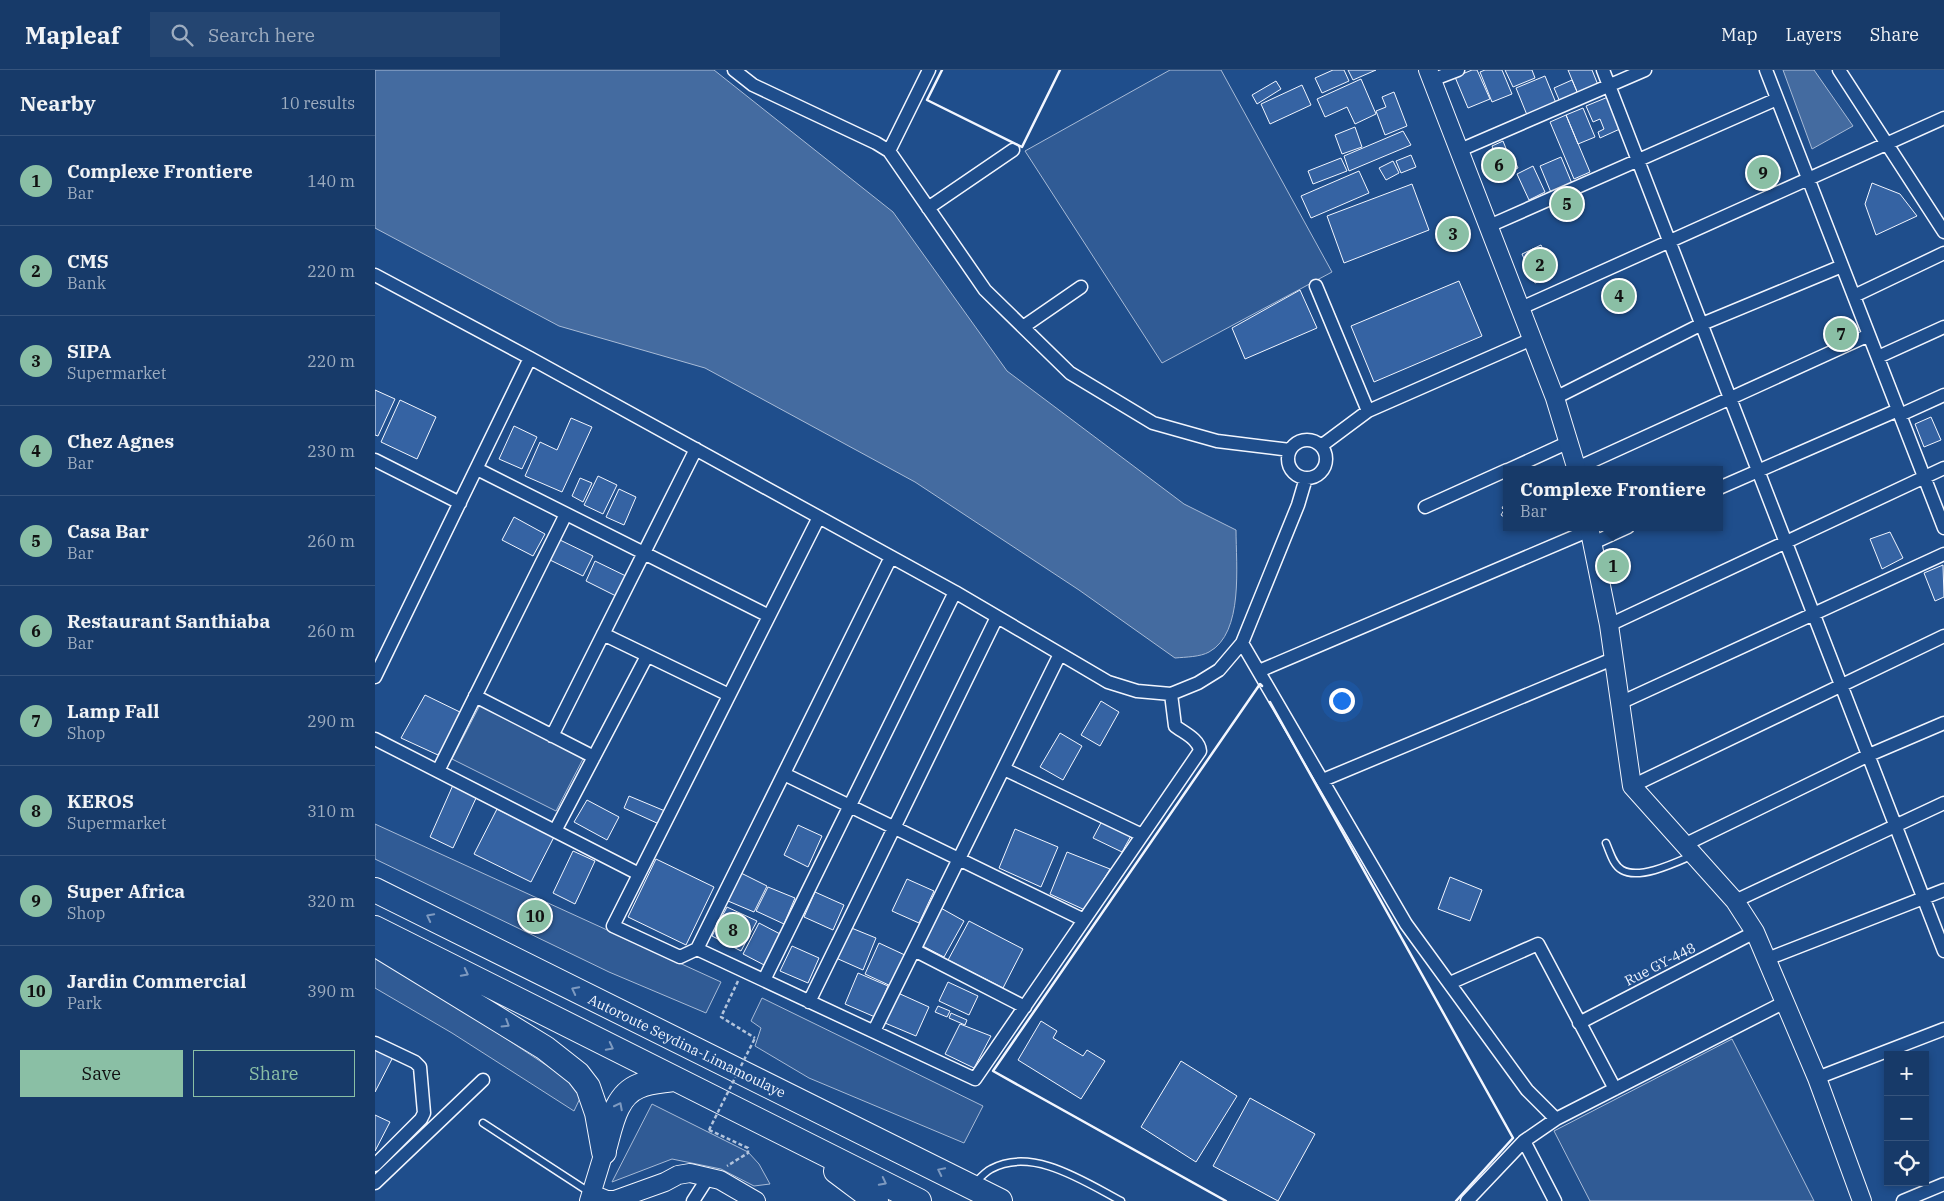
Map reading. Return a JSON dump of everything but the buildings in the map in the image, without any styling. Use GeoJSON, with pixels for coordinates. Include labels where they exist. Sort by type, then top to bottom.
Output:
{"type":"FeatureCollection","features":[{"type":"Feature","properties":{"kind":"highway","name":"Autoroute Seydina-Limamoulaye"},"geometry":{"type":"LineString","coordinates":[[375,890],[985,1193],[1007,1201]]}},
{"type":"Feature","properties":{"kind":"highway"},"geometry":{"type":"LineString","coordinates":[[375,928],[919,1201]]}},
{"type":"Feature","properties":{"kind":"highway"},"geometry":{"type":"LineString","coordinates":[[375,944],[545,1048],[578,1074],[587,1087],[597,1113],[604,1152]]}},
{"type":"Feature","properties":{"kind":"highway"},"geometry":{"type":"LineString","coordinates":[[604,1152],[619,1104],[627,1094],[637,1086],[674,1079]]}},
{"type":"Feature","properties":{"kind":"highway"},"geometry":{"type":"LineString","coordinates":[[761,1122],[834,1169],[877,1201]]}},
{"type":"Feature","properties":{"kind":"street"},"geometry":{"type":"LineString","coordinates":[[734,70],[753,85],[876,143],[889,151],[985,290],[1070,373],[1153,422],[1217,441],[1290,450]]}},
{"type":"Feature","properties":{"kind":"street"},"geometry":{"type":"LineString","coordinates":[[889,151],[929,70]]}},
{"type":"Feature","properties":{"kind":"street"},"geometry":{"type":"LineString","coordinates":[[1457,70],[1430,75],[1555,398],[1576,466]]}},
{"type":"Feature","properties":{"kind":"street"},"geometry":{"type":"LineString","coordinates":[[1603,70],[1944,951]]}},
{"type":"Feature","properties":{"kind":"street"},"geometry":{"type":"LineString","coordinates":[[1460,150],[1645,70]]}},
{"type":"Feature","properties":{"kind":"street"},"geometry":{"type":"LineString","coordinates":[[1766,70],[1944,528]]}},
{"type":"Feature","properties":{"kind":"street"},"geometry":{"type":"LineString","coordinates":[[1843,71],[1886,144],[1939,215],[1944,232]]}},
{"type":"Feature","properties":{"kind":"street"},"geometry":{"type":"LineString","coordinates":[[1489,226],[1777,99]]}},
{"type":"Feature","properties":{"kind":"street"},"geometry":{"type":"LineString","coordinates":[[1521,308],[1944,118]]}},
{"type":"Feature","properties":{"kind":"street"},"geometry":{"type":"LineString","coordinates":[[928,208],[1013,150]]}},
{"type":"Feature","properties":{"kind":"street"},"geometry":{"type":"LineString","coordinates":[[1854,296],[1944,253]]}},
{"type":"Feature","properties":{"kind":"street"},"geometry":{"type":"LineString","coordinates":[[1555,398],[1702,324],[1842,266]]}},
{"type":"Feature","properties":{"kind":"street"},"geometry":{"type":"LineString","coordinates":[[375,275],[531,358],[955,592],[1108,682],[1137,691],[1171,694],[1198,684],[1219,670],[1242,643],[1298,505],[1306,478]]}},
{"type":"Feature","properties":{"kind":"street"},"geometry":{"type":"LineString","coordinates":[[1316,286],[1368,412]]}},
{"type":"Feature","properties":{"kind":"street"},"geometry":{"type":"LineString","coordinates":[[1023,328],[1081,288]]}},
{"type":"Feature","properties":{"kind":"street"},"geometry":{"type":"LineString","coordinates":[[1878,357],[1944,327]]}},
{"type":"Feature","properties":{"kind":"street"},"geometry":{"type":"LineString","coordinates":[[1583,466],[1869,335]]}},
{"type":"Feature","properties":{"kind":"street"},"geometry":{"type":"LineString","coordinates":[[1321,446],[1368,412],[1532,339]]}},
{"type":"Feature","properties":{"kind":"street"},"geometry":{"type":"LineString","coordinates":[[375,677],[531,358]]}},
{"type":"Feature","properties":{"kind":"street"},"geometry":{"type":"LineString","coordinates":[[1723,486],[1944,395]]}},
{"type":"Feature","properties":{"kind":"street"},"geometry":{"type":"LineString","coordinates":[[1304,440],[1314,441],[1321,446],[1325,454],[1325,463],[1322,471],[1315,476],[1306,478],[1297,476],[1290,469],[1287,459],[1290,450],[1296,443],[1304,440]]}},
{"type":"Feature","properties":{"kind":"street"},"geometry":{"type":"LineString","coordinates":[[1516,466],[1569,442]]}},
{"type":"Feature","properties":{"kind":"street"},"geometry":{"type":"LineString","coordinates":[[552,736],[696,449]]}},
{"type":"Feature","properties":{"kind":"street"},"geometry":{"type":"LineString","coordinates":[[375,460],[460,503]]}},
{"type":"Feature","properties":{"kind":"street"},"geometry":{"type":"LineString","coordinates":[[1609,625],[1944,468]]}},
{"type":"Feature","properties":{"kind":"street"},"geometry":{"type":"LineString","coordinates":[[477,469],[769,616]]}},
{"type":"Feature","properties":{"kind":"street"},"geometry":{"type":"LineString","coordinates":[[1425,507],[1503,472]]}},
{"type":"Feature","properties":{"kind":"street"},"geometry":{"type":"LineString","coordinates":[[438,771],[566,514]]}},
{"type":"Feature","properties":{"kind":"street"},"geometry":{"type":"LineString","coordinates":[[819,517],[613,926],[680,957],[697,949],[891,557]]}},
{"type":"Feature","properties":{"kind":"street"},"geometry":{"type":"LineString","coordinates":[[1259,671],[1591,533],[1615,658],[1632,786],[1735,901],[1755,932],[1817,1078],[1863,1201]]}},
{"type":"Feature","properties":{"kind":"street"},"geometry":{"type":"LineString","coordinates":[[1622,702],[1944,554]]}},
{"type":"Feature","properties":{"kind":"street"},"geometry":{"type":"LineString","coordinates":[[764,980],[955,592]]}},
{"type":"Feature","properties":{"kind":"street"},"geometry":{"type":"LineString","coordinates":[[809,1002],[997,617]]}},
{"type":"Feature","properties":{"kind":"street"},"geometry":{"type":"LineString","coordinates":[[603,634],[729,695]]}},
{"type":"Feature","properties":{"kind":"street"},"geometry":{"type":"LineString","coordinates":[[1632,786],[1944,636]]}},
{"type":"Feature","properties":{"kind":"street"},"geometry":{"type":"LineString","coordinates":[[1242,643],[1406,924],[1527,1090],[1556,1119]]}},
{"type":"Feature","properties":{"kind":"street"},"geometry":{"type":"LineString","coordinates":[[874,1032],[1060,654]]}},
{"type":"Feature","properties":{"kind":"street"},"geometry":{"type":"LineString","coordinates":[[555,831],[647,656]]}},
{"type":"Feature","properties":{"kind":"street"},"geometry":{"type":"LineString","coordinates":[[1323,780],[1615,658]]}},
{"type":"Feature","properties":{"kind":"street"},"geometry":{"type":"LineString","coordinates":[[697,949],[975,1079],[1200,751],[1200,745],[1196,741],[1175,726],[1171,694]]}},
{"type":"Feature","properties":{"kind":"street"},"geometry":{"type":"LineString","coordinates":[[475,696],[594,757]]}},
{"type":"Feature","properties":{"kind":"street"},"geometry":{"type":"LineString","coordinates":[[1690,849],[1869,755],[1944,723]]}},
{"type":"Feature","properties":{"kind":"street"},"geometry":{"type":"LineString","coordinates":[[375,740],[639,874]]}},
{"type":"Feature","properties":{"kind":"street"},"geometry":{"type":"LineString","coordinates":[[1004,769],[1142,835]]}},
{"type":"Feature","properties":{"kind":"street"},"geometry":{"type":"LineString","coordinates":[[784,774],[1084,920]]}},
{"type":"Feature","properties":{"kind":"street"},"geometry":{"type":"LineString","coordinates":[[1735,901],[1944,803]]}},
{"type":"Feature","properties":{"kind":"street"},"geometry":{"type":"LineString","coordinates":[[1767,959],[1944,890]]}},
{"type":"Feature","properties":{"kind":"street","name":"Rue GY-448"},"geometry":{"type":"LineString","coordinates":[[1579,1023],[1755,932]]}},
{"type":"Feature","properties":{"kind":"street"},"geometry":{"type":"LineString","coordinates":[[1450,983],[1537,944],[1615,1089]]}},
{"type":"Feature","properties":{"kind":"street"},"geometry":{"type":"LineString","coordinates":[[914,950],[1025,1006]]}},
{"type":"Feature","properties":{"kind":"street"},"geometry":{"type":"LineString","coordinates":[[1467,1201],[1524,1141],[1556,1119],[1785,1002]]}},
{"type":"Feature","properties":{"kind":"street"},"geometry":{"type":"LineString","coordinates":[[1817,1078],[1944,1029]]}},
{"type":"Feature","properties":{"kind":"street"},"geometry":{"type":"LineString","coordinates":[[375,1042],[415,1062],[420,1068],[424,1113],[421,1119],[375,1165]]}},
{"type":"Feature","properties":{"kind":"street"},"geometry":{"type":"LineString","coordinates":[[375,1183],[483,1080]]}},
{"type":"Feature","properties":{"kind":"street"},"geometry":{"type":"LineString","coordinates":[[1524,1141],[1555,1201]]}},
{"type":"Feature","properties":{"kind":"street"},"geometry":{"type":"LineString","coordinates":[[604,1152],[591,1198],[615,1200],[665,1182],[678,1175],[690,1173],[720,1180],[755,1201]]}},
{"type":"Feature","properties":{"kind":"street"},"geometry":{"type":"LineString","coordinates":[[693,1201],[709,1176]]}},
{"type":"Feature","properties":{"kind":"street"},"geometry":{"type":"LineString","coordinates":[[648,1201],[665,1182]]}},
{"type":"Feature","properties":{"kind":"street"},"geometry":{"type":"LineString","coordinates":[[1903,1201],[1942,1187]]}},
{"type":"Feature","properties":{"kind":"lane"},"geometry":{"type":"LineString","coordinates":[[1606,843],[1614,862],[1621,870],[1641,873],[1670,865],[1690,849]]}},
{"type":"Feature","properties":{"kind":"lane"},"geometry":{"type":"LineString","coordinates":[[483,1123],[591,1198]]}},
{"type":"Feature","properties":{"kind":"lane"},"geometry":{"type":"LineString","coordinates":[[985,1193],[991,1168],[1013,1162],[1042,1163],[1081,1180],[1121,1201]]}},
{"type":"Feature","properties":{"kind":"path"},"geometry":{"type":"LineString","coordinates":[[709,1176],[748,1153],[748,1148],[709,1130],[755,1038],[721,1017],[743,971]]}},
{"type":"Feature","properties":{"kind":"shaded area"},"geometry":{"type":"Polygon","coordinates":[[[375,70],[714,70],[893,212],[1007,371],[1184,504],[1236,530],[1236,597],[1228,630],[1220,643],[1205,654],[1175,658],[1079,590],[915,482],[705,368],[559,326],[375,228],[375,70]]]}},
{"type":"Feature","properties":{"kind":"shaded area"},"geometry":{"type":"Polygon","coordinates":[[[1170,70],[1221,70],[1332,272],[1162,363],[1025,151],[1170,70]]]}},
{"type":"Feature","properties":{"kind":"shaded area"},"geometry":{"type":"Polygon","coordinates":[[[1783,70],[1814,70],[1853,126],[1812,149],[1783,70]]]}},
{"type":"Feature","properties":{"kind":"shaded area"},"geometry":{"type":"Polygon","coordinates":[[[480,705],[584,757],[556,811],[452,759],[480,705]]]}},
{"type":"Feature","properties":{"kind":"shaded area"},"geometry":{"type":"Polygon","coordinates":[[[375,824],[721,982],[706,1013],[609,972],[375,859],[375,824]]]}},
{"type":"Feature","properties":{"kind":"shaded area"},"geometry":{"type":"Polygon","coordinates":[[[375,957],[470,1015],[584,1090],[574,1111],[452,1033],[375,988],[375,957]]]}},
{"type":"Feature","properties":{"kind":"shaded area"},"geometry":{"type":"Polygon","coordinates":[[[762,998],[983,1106],[964,1143],[809,1078],[755,1046],[761,1028],[751,1021],[762,998]]]}},
{"type":"Feature","properties":{"kind":"shaded area"},"geometry":{"type":"Polygon","coordinates":[[[1732,1039],[1814,1201],[1590,1201],[1554,1131],[1732,1039]]]}},
{"type":"Feature","properties":{"kind":"shaded area"},"geometry":{"type":"Polygon","coordinates":[[[652,1104],[748,1152],[759,1164],[770,1184],[754,1186],[721,1169],[672,1159],[612,1182],[652,1104]]]}},
{"type":"Feature","properties":{"kind":"wall"},"geometry":{"type":"LineString","coordinates":[[942,70],[927,100],[1022,147],[1060,70]]}},
{"type":"Feature","properties":{"kind":"wall"},"geometry":{"type":"LineString","coordinates":[[1226,1201],[993,1071],[1260,684],[1262,686]]}},
{"type":"Feature","properties":{"kind":"wall"},"geometry":{"type":"LineString","coordinates":[[1270,702],[1513,1138],[1456,1201]]}},
{"type":"Feature","properties":{"kind":"place","name":"Restaurant Santhiaba"},"geometry":{"type":"Point","coordinates":[1499,165]}},
{"type":"Feature","properties":{"kind":"place","name":"Super Africa"},"geometry":{"type":"Point","coordinates":[1763,173]}},
{"type":"Feature","properties":{"kind":"place","name":"Casa Bar"},"geometry":{"type":"Point","coordinates":[1567,204]}},
{"type":"Feature","properties":{"kind":"place","name":"SIPA"},"geometry":{"type":"Point","coordinates":[1453,234]}},
{"type":"Feature","properties":{"kind":"place","name":"CMS"},"geometry":{"type":"Point","coordinates":[1540,265]}},
{"type":"Feature","properties":{"kind":"place","name":"Chez Agnes"},"geometry":{"type":"Point","coordinates":[1619,296]}},
{"type":"Feature","properties":{"kind":"place","name":"Lamp Fall"},"geometry":{"type":"Point","coordinates":[1841,334]}},
{"type":"Feature","properties":{"kind":"place","name":"Complexe Frontiere"},"geometry":{"type":"Point","coordinates":[1613,566]}},
{"type":"Feature","properties":{"kind":"place","name":"Jardin Commercial"},"geometry":{"type":"Point","coordinates":[535,916]}},
{"type":"Feature","properties":{"kind":"place","name":"KEROS"},"geometry":{"type":"Point","coordinates":[733,930]}}]}
